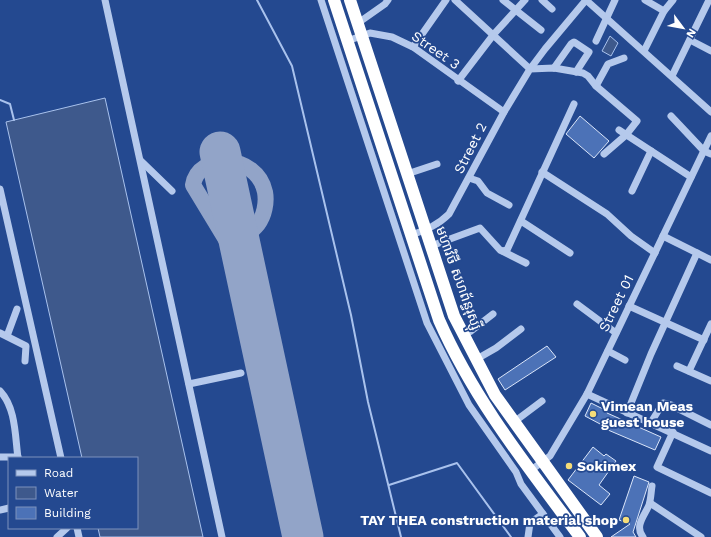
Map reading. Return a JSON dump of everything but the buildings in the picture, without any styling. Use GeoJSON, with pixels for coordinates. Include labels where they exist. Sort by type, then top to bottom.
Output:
{"type":"FeatureCollection","features":[{"type":"Feature","properties":{"kind":"highway"},"geometry":{"type":"LineString","coordinates":[[334,0],[439,320],[448,342],[481,400],[530,470],[580,537]]}},
{"type":"Feature","properties":{"kind":"highway","name":"មហាវិថី សហព័ន្ធរុស្ស៊ី"},"geometry":{"type":"LineString","coordinates":[[350,0],[454,316],[494,395],[597,537]]}},
{"type":"Feature","properties":{"kind":"street"},"geometry":{"type":"LineString","coordinates":[[105,0],[222,537]]}},
{"type":"Feature","properties":{"kind":"street"},"geometry":{"type":"LineString","coordinates":[[321,0],[427,324],[469,405],[560,537]]}},
{"type":"Feature","properties":{"kind":"street"},"geometry":{"type":"LineString","coordinates":[[358,23],[385,4],[388,0]]}},
{"type":"Feature","properties":{"kind":"street"},"geometry":{"type":"LineString","coordinates":[[413,47],[446,0]]}},
{"type":"Feature","properties":{"kind":"street"},"geometry":{"type":"LineString","coordinates":[[455,0],[494,34],[530,69],[545,67],[554,68],[588,76],[596,86],[637,121],[626,135],[604,154]]}},
{"type":"Feature","properties":{"kind":"street"},"geometry":{"type":"LineString","coordinates":[[503,0],[541,30]]}},
{"type":"Feature","properties":{"kind":"street"},"geometry":{"type":"LineString","coordinates":[[458,81],[494,34],[525,0]]}},
{"type":"Feature","properties":{"kind":"street"},"geometry":{"type":"LineString","coordinates":[[542,0],[552,9]]}},
{"type":"Feature","properties":{"kind":"street"},"geometry":{"type":"LineString","coordinates":[[586,0],[711,112]]}},
{"type":"Feature","properties":{"kind":"street","name":"Street 2"},"geometry":{"type":"LineString","coordinates":[[411,235],[426,230],[441,222],[449,214],[504,112],[530,69],[544,49],[586,0]]}},
{"type":"Feature","properties":{"kind":"street"},"geometry":{"type":"LineString","coordinates":[[596,41],[616,0]]}},
{"type":"Feature","properties":{"kind":"street"},"geometry":{"type":"LineString","coordinates":[[645,0],[664,11]]}},
{"type":"Feature","properties":{"kind":"street"},"geometry":{"type":"LineString","coordinates":[[644,51],[664,11],[673,0]]}},
{"type":"Feature","properties":{"kind":"street"},"geometry":{"type":"LineString","coordinates":[[672,76],[709,0]]}},
{"type":"Feature","properties":{"kind":"street","name":"Street 3"},"geometry":{"type":"LineString","coordinates":[[348,41],[370,33],[392,37],[413,47],[458,81],[504,112]]}},
{"type":"Feature","properties":{"kind":"street"},"geometry":{"type":"LineString","coordinates":[[690,40],[711,51]]}},
{"type":"Feature","properties":{"kind":"street"},"geometry":{"type":"LineString","coordinates":[[554,68],[574,42],[589,52],[576,72]]}},
{"type":"Feature","properties":{"kind":"street"},"geometry":{"type":"LineString","coordinates":[[596,86],[608,64],[624,58]]}},
{"type":"Feature","properties":{"kind":"street"},"geometry":{"type":"LineString","coordinates":[[503,251],[507,250],[574,104]]}},
{"type":"Feature","properties":{"kind":"street"},"geometry":{"type":"LineString","coordinates":[[671,116],[708,152]]}},
{"type":"Feature","properties":{"kind":"street"},"geometry":{"type":"LineString","coordinates":[[619,130],[691,177]]}},
{"type":"Feature","properties":{"kind":"street","name":"Street 01"},"geometry":{"type":"LineString","coordinates":[[530,470],[550,456],[587,394],[691,177],[708,152],[711,136]]}},
{"type":"Feature","properties":{"kind":"street"},"geometry":{"type":"LineString","coordinates":[[632,191],[651,151]]}},
{"type":"Feature","properties":{"kind":"street"},"geometry":{"type":"LineString","coordinates":[[141,161],[172,191]]}},
{"type":"Feature","properties":{"kind":"street"},"geometry":{"type":"LineString","coordinates":[[407,174],[436,164]]}},
{"type":"Feature","properties":{"kind":"street"},"geometry":{"type":"LineString","coordinates":[[542,172],[607,214],[631,236],[655,253]]}},
{"type":"Feature","properties":{"kind":"street"},"geometry":{"type":"LineString","coordinates":[[469,178],[478,182],[487,193],[509,205]]}},
{"type":"Feature","properties":{"kind":"street"},"geometry":{"type":"LineString","coordinates":[[0,189],[61,457]]}},
{"type":"Feature","properties":{"kind":"street"},"geometry":{"type":"LineString","coordinates":[[521,221],[570,253]]}},
{"type":"Feature","properties":{"kind":"street"},"geometry":{"type":"LineString","coordinates":[[431,246],[480,228],[500,250],[526,263]]}},
{"type":"Feature","properties":{"kind":"street"},"geometry":{"type":"LineString","coordinates":[[663,236],[711,260]]}},
{"type":"Feature","properties":{"kind":"street"},"geometry":{"type":"LineString","coordinates":[[627,413],[665,322],[697,253]]}},
{"type":"Feature","properties":{"kind":"street"},"geometry":{"type":"LineString","coordinates":[[577,304],[616,333]]}},
{"type":"Feature","properties":{"kind":"street"},"geometry":{"type":"LineString","coordinates":[[629,306],[704,340]]}},
{"type":"Feature","properties":{"kind":"street"},"geometry":{"type":"LineString","coordinates":[[17,309],[3,334],[27,347],[25,361]]}},
{"type":"Feature","properties":{"kind":"street"},"geometry":{"type":"LineString","coordinates":[[463,335],[494,314]]}},
{"type":"Feature","properties":{"kind":"street"},"geometry":{"type":"LineString","coordinates":[[689,371],[711,326]]}},
{"type":"Feature","properties":{"kind":"street"},"geometry":{"type":"LineString","coordinates":[[475,360],[496,348],[521,329]]}},
{"type":"Feature","properties":{"kind":"street"},"geometry":{"type":"LineString","coordinates":[[608,351],[626,360]]}},
{"type":"Feature","properties":{"kind":"street"},"geometry":{"type":"LineString","coordinates":[[677,366],[711,381]]}},
{"type":"Feature","properties":{"kind":"street"},"geometry":{"type":"LineString","coordinates":[[189,384],[241,373]]}},
{"type":"Feature","properties":{"kind":"street"},"geometry":{"type":"LineString","coordinates":[[0,391],[7,399],[12,412],[18,457],[0,457]]}},
{"type":"Feature","properties":{"kind":"street"},"geometry":{"type":"LineString","coordinates":[[587,394],[650,424],[673,432],[711,451]]}},
{"type":"Feature","properties":{"kind":"street"},"geometry":{"type":"LineString","coordinates":[[514,422],[542,401]]}},
{"type":"Feature","properties":{"kind":"street"},"geometry":{"type":"LineString","coordinates":[[650,424],[663,403],[671,405],[711,425]]}},
{"type":"Feature","properties":{"kind":"street"},"geometry":{"type":"LineString","coordinates":[[673,432],[657,467],[711,493]]}},
{"type":"Feature","properties":{"kind":"street"},"geometry":{"type":"LineString","coordinates":[[643,537],[639,529],[650,504],[652,486]]}},
{"type":"Feature","properties":{"kind":"street"},"geometry":{"type":"LineString","coordinates":[[650,504],[701,537]]}},
{"type":"Feature","properties":{"kind":"street"},"geometry":{"type":"LineString","coordinates":[[528,537],[530,523],[543,514]]}},
{"type":"Feature","properties":{"kind":"street"},"geometry":{"type":"LineString","coordinates":[[57,537],[65,529]]}},
{"type":"Feature","properties":{"kind":"water"},"geometry":{"type":"Polygon","coordinates":[[[610,36],[618,43],[611,56],[602,51],[610,36]]]}},
{"type":"Feature","properties":{"kind":"water"},"geometry":{"type":"Polygon","coordinates":[[[105,98],[203,537],[100,537],[98,529],[138,529],[138,457],[82,457],[6,122],[105,98]]]}},
{"type":"Feature","properties":{"kind":"waterway"},"geometry":{"type":"LineString","coordinates":[[257,0],[292,66],[351,315],[368,402],[401,537]]}},
{"type":"Feature","properties":{"kind":"waterway"},"geometry":{"type":"LineString","coordinates":[[0,100],[10,104],[14,120]]}},
{"type":"Feature","properties":{"kind":"waterway"},"geometry":{"type":"LineString","coordinates":[[389,485],[457,463],[511,537]]}},
{"type":"Feature","properties":{"kind":"taxiway"},"geometry":{"type":"LineString","coordinates":[[244,263],[247,239],[250,233],[257,226],[263,213],[266,201],[265,192],[260,179],[251,170],[240,164],[216,162],[205,167],[197,174],[193,185],[245,271]]}},
{"type":"Feature","properties":{"kind":"runway"},"geometry":{"type":"LineString","coordinates":[[220,152],[303,537]]}},
{"type":"Feature","properties":{"kind":"place","name":"Vimean Meas guest house"},"geometry":{"type":"Point","coordinates":[593,414]}},
{"type":"Feature","properties":{"kind":"place","name":"Sokimex"},"geometry":{"type":"Point","coordinates":[569,466]}},
{"type":"Feature","properties":{"kind":"place","name":"TAY THEA construction material shop"},"geometry":{"type":"Point","coordinates":[626,520]}}]}
